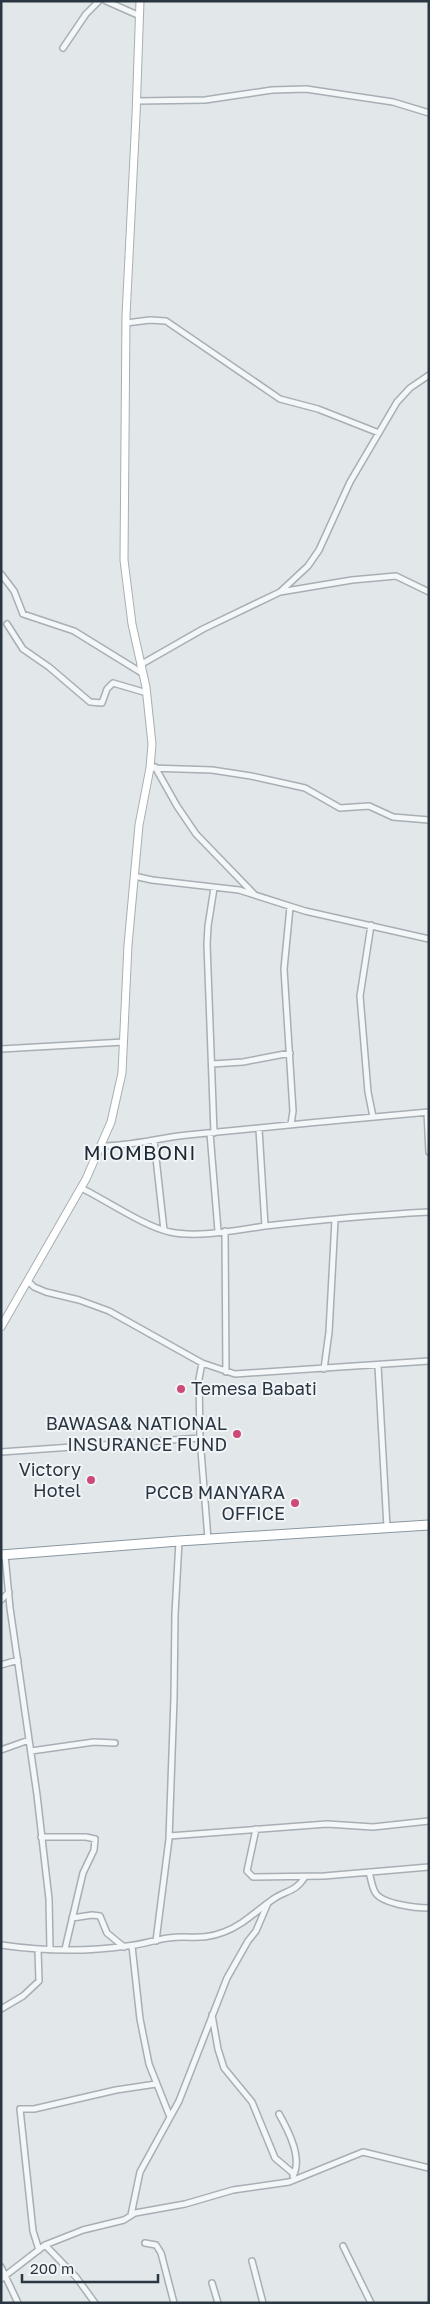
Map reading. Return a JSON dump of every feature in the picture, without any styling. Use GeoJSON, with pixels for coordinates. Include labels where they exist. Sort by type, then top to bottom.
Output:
{"type":"FeatureCollection","features":[{"type":"Feature","properties":{"kind":"highway"},"geometry":{"type":"LineString","coordinates":[[3,1555],[179,1541],[429,1525]]}},
{"type":"Feature","properties":{"kind":"street"},"geometry":{"type":"LineString","coordinates":[[63,48],[86,14],[99,1]]}},
{"type":"Feature","properties":{"kind":"street"},"geometry":{"type":"LineString","coordinates":[[106,1],[140,16]]}},
{"type":"Feature","properties":{"kind":"street"},"geometry":{"type":"LineString","coordinates":[[1,1327],[81,1188],[101,1146],[111,1122],[118,1093],[124,1042],[127,962],[134,876],[141,808],[152,768],[152,731],[132,624],[124,560],[126,323],[140,1]]}},
{"type":"Feature","properties":{"kind":"street"},"geometry":{"type":"LineString","coordinates":[[137,101],[206,100],[272,90],[306,88],[393,102],[429,113]]}},
{"type":"Feature","properties":{"kind":"street"},"geometry":{"type":"LineString","coordinates":[[126,323],[166,320],[280,399],[318,409],[380,434]]}},
{"type":"Feature","properties":{"kind":"street"},"geometry":{"type":"LineString","coordinates":[[280,592],[308,566],[319,550],[350,482],[404,394],[429,375]]}},
{"type":"Feature","properties":{"kind":"street"},"geometry":{"type":"LineString","coordinates":[[1,574],[12,587],[22,614],[74,631],[142,673]]}},
{"type":"Feature","properties":{"kind":"street"},"geometry":{"type":"LineString","coordinates":[[140,665],[196,632],[280,592],[352,580],[396,576],[429,592]]}},
{"type":"Feature","properties":{"kind":"street"},"geometry":{"type":"LineString","coordinates":[[7,624],[23,649],[49,667],[90,702],[102,703],[107,689],[113,684],[146,693]]}},
{"type":"Feature","properties":{"kind":"street"},"geometry":{"type":"LineString","coordinates":[[152,768],[212,770],[251,776],[305,788],[340,808],[369,806],[393,817],[429,820]]}},
{"type":"Feature","properties":{"kind":"street"},"geometry":{"type":"LineString","coordinates":[[152,768],[196,834],[256,896]]}},
{"type":"Feature","properties":{"kind":"street"},"geometry":{"type":"LineString","coordinates":[[134,876],[152,880],[240,890],[290,907],[429,939]]}},
{"type":"Feature","properties":{"kind":"street"},"geometry":{"type":"LineString","coordinates":[[214,888],[207,944],[212,1064],[212,1133],[218,1231]]}},
{"type":"Feature","properties":{"kind":"street"},"geometry":{"type":"LineString","coordinates":[[290,907],[284,969],[290,1053],[291,1124]]}},
{"type":"Feature","properties":{"kind":"street"},"geometry":{"type":"LineString","coordinates":[[371,926],[360,996],[368,1092],[373,1117]]}},
{"type":"Feature","properties":{"kind":"street"},"geometry":{"type":"LineString","coordinates":[[1,1049],[124,1042]]}},
{"type":"Feature","properties":{"kind":"street"},"geometry":{"type":"LineString","coordinates":[[212,1064],[243,1062],[290,1053]]}},
{"type":"Feature","properties":{"kind":"street"},"geometry":{"type":"LineString","coordinates":[[101,1146],[136,1145],[154,1140],[291,1124],[428,1112],[429,1152]]}},
{"type":"Feature","properties":{"kind":"street"},"geometry":{"type":"LineString","coordinates":[[259,1129],[265,1226]]}},
{"type":"Feature","properties":{"kind":"street"},"geometry":{"type":"LineString","coordinates":[[154,1140],[164,1230]]}},
{"type":"Feature","properties":{"kind":"street"},"geometry":{"type":"LineString","coordinates":[[81,1188],[146,1223],[179,1233],[225,1231],[429,1212]]}},
{"type":"Feature","properties":{"kind":"street"},"geometry":{"type":"LineString","coordinates":[[324,1369],[329,1332],[335,1220]]}},
{"type":"Feature","properties":{"kind":"street"},"geometry":{"type":"LineString","coordinates":[[225,1231],[226,1372]]}},
{"type":"Feature","properties":{"kind":"street"},"geometry":{"type":"LineString","coordinates":[[28,1281],[42,1290],[109,1311],[202,1363],[226,1372],[244,1374],[429,1362]]}},
{"type":"Feature","properties":{"kind":"street"},"geometry":{"type":"LineString","coordinates":[[202,1363],[199,1379],[200,1438],[208,1539]]}},
{"type":"Feature","properties":{"kind":"street"},"geometry":{"type":"LineString","coordinates":[[378,1366],[387,1527]]}},
{"type":"Feature","properties":{"kind":"street"},"geometry":{"type":"LineString","coordinates":[[1,1452],[200,1438]]}},
{"type":"Feature","properties":{"kind":"street"},"geometry":{"type":"LineString","coordinates":[[156,1941],[168,1836],[179,1541]]}},
{"type":"Feature","properties":{"kind":"street"},"geometry":{"type":"LineString","coordinates":[[3,1555],[31,1751],[49,1899],[50,1950]]}},
{"type":"Feature","properties":{"kind":"street"},"geometry":{"type":"LineString","coordinates":[[1,1600],[9,1592]]}},
{"type":"Feature","properties":{"kind":"street"},"geometry":{"type":"LineString","coordinates":[[1,1665],[18,1660]]}},
{"type":"Feature","properties":{"kind":"street"},"geometry":{"type":"LineString","coordinates":[[1,1750],[29,1740]]}},
{"type":"Feature","properties":{"kind":"street"},"geometry":{"type":"LineString","coordinates":[[31,1751],[94,1742],[115,1742]]}},
{"type":"Feature","properties":{"kind":"street"},"geometry":{"type":"LineString","coordinates":[[168,1836],[327,1824],[374,1827],[429,1821]]}},
{"type":"Feature","properties":{"kind":"street"},"geometry":{"type":"LineString","coordinates":[[256,1829],[248,1874],[253,1877],[305,1877],[429,1867]]}},
{"type":"Feature","properties":{"kind":"street"},"geometry":{"type":"LineString","coordinates":[[41,1837],[86,1837],[94,1839],[94,1850],[83,1873],[65,1950]]}},
{"type":"Feature","properties":{"kind":"street"},"geometry":{"type":"LineString","coordinates":[[369,1872],[374,1892],[381,1898],[413,1908],[429,1908]]}},
{"type":"Feature","properties":{"kind":"street"},"geometry":{"type":"LineString","coordinates":[[1,1945],[38,1950],[65,1950],[124,1947],[172,1937],[193,1939],[218,1935],[235,1928],[268,1903],[298,1887],[305,1877]]}},
{"type":"Feature","properties":{"kind":"street"},"geometry":{"type":"LineString","coordinates":[[131,2215],[140,2172],[179,2101],[227,1978],[256,1931],[268,1903]]}},
{"type":"Feature","properties":{"kind":"street"},"geometry":{"type":"LineString","coordinates":[[72,1918],[92,1914],[100,1916],[107,1933],[124,1947]]}},
{"type":"Feature","properties":{"kind":"street"},"geometry":{"type":"LineString","coordinates":[[132,1946],[143,2038],[156,2084],[170,2117]]}},
{"type":"Feature","properties":{"kind":"street"},"geometry":{"type":"LineString","coordinates":[[1,2008],[22,1996],[39,1981],[38,1950]]}},
{"type":"Feature","properties":{"kind":"street"},"geometry":{"type":"LineString","coordinates":[[212,2015],[218,2049],[224,2068],[252,2102],[275,2158],[294,2174]]}},
{"type":"Feature","properties":{"kind":"street"},"geometry":{"type":"LineString","coordinates":[[39,2250],[33,2231],[20,2109],[34,2109],[116,2090],[156,2084]]}},
{"type":"Feature","properties":{"kind":"street"},"geometry":{"type":"LineString","coordinates":[[280,2114],[288,2130],[297,2164],[289,2182]]}},
{"type":"Feature","properties":{"kind":"street"},"geometry":{"type":"LineString","coordinates":[[3,2277],[44,2245],[89,2228],[124,2220],[131,2215],[193,2202],[249,2187],[289,2182],[362,2152],[429,2168]]}},
{"type":"Feature","properties":{"kind":"street"},"geometry":{"type":"LineString","coordinates":[[145,2243],[156,2246],[160,2252],[174,2303]]}},
{"type":"Feature","properties":{"kind":"street"},"geometry":{"type":"LineString","coordinates":[[44,2245],[76,2277],[95,2303]]}},
{"type":"Feature","properties":{"kind":"street"},"geometry":{"type":"LineString","coordinates":[[344,2246],[371,2303]]}},
{"type":"Feature","properties":{"kind":"street"},"geometry":{"type":"LineString","coordinates":[[252,2261],[263,2303]]}},
{"type":"Feature","properties":{"kind":"street"},"geometry":{"type":"LineString","coordinates":[[1,2267],[3,2277],[18,2303]]}},
{"type":"Feature","properties":{"kind":"street"},"geometry":{"type":"LineString","coordinates":[[212,2283],[218,2303]]}},
{"type":"Feature","properties":{"kind":"place","name":"Temesa Babati"},"geometry":{"type":"Point","coordinates":[181,1389]}},
{"type":"Feature","properties":{"kind":"place","name":"BAWASA& NATIONAL INSURANCE FUND"},"geometry":{"type":"Point","coordinates":[237,1434]}},
{"type":"Feature","properties":{"kind":"place","name":"Victory Hotel"},"geometry":{"type":"Point","coordinates":[91,1480]}},
{"type":"Feature","properties":{"kind":"place","name":"PCCB MANYARA OFFICE"},"geometry":{"type":"Point","coordinates":[295,1503]}},
{"type":"Feature","properties":{"kind":"district","name":"MIOMBONI"},"geometry":{"type":"Point","coordinates":[140,1153]}}]}
